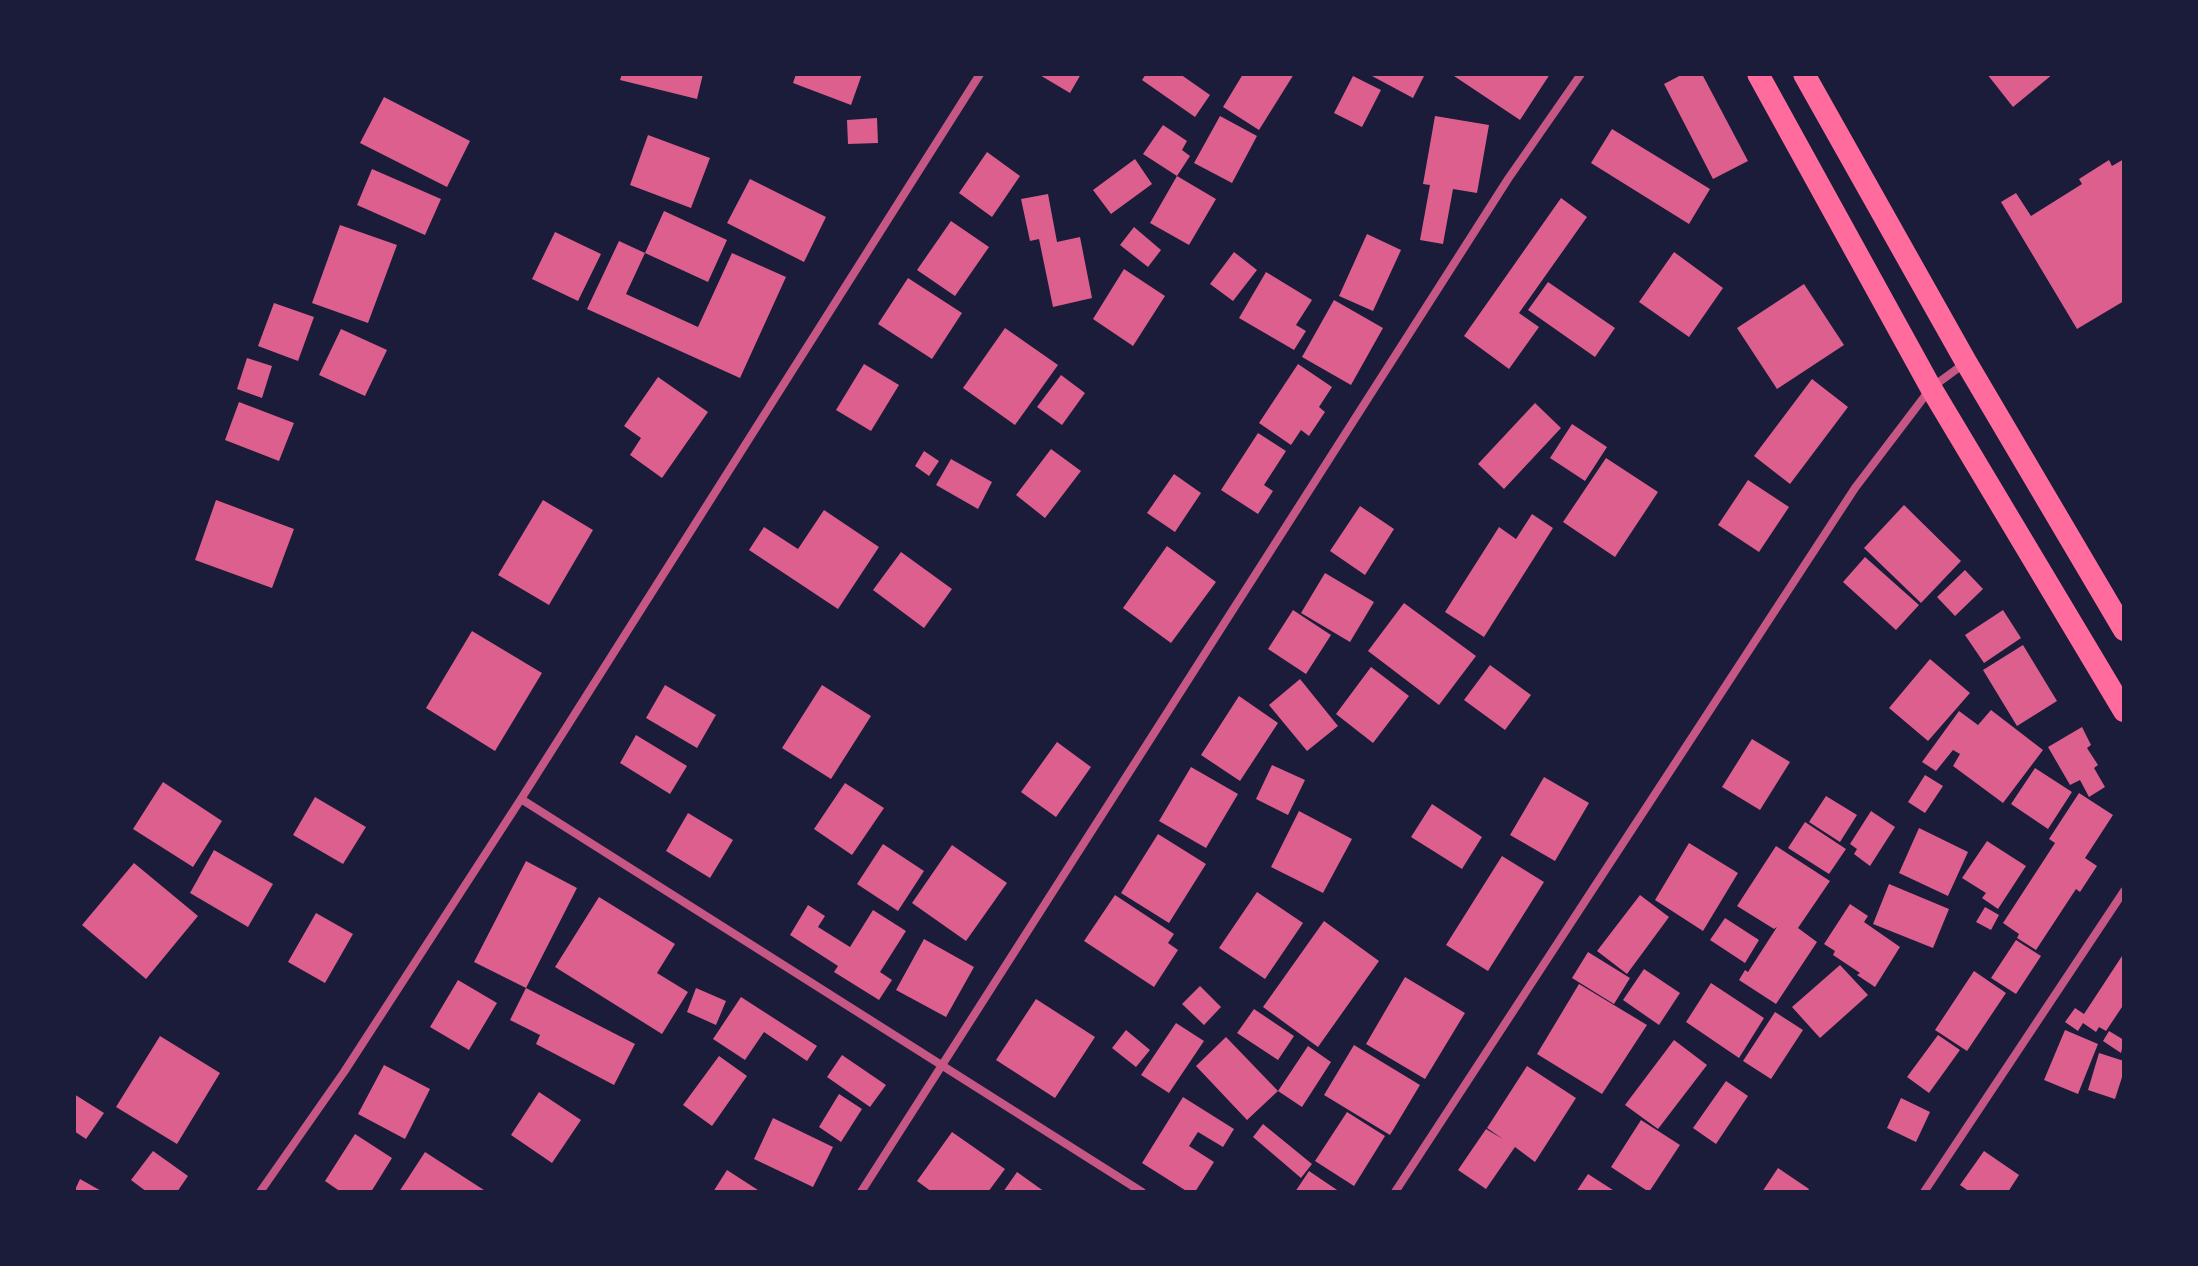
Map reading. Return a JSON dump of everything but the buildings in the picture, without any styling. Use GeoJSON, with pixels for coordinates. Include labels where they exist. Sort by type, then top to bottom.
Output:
{"type":"FeatureCollection","features":[{"type":"Feature","properties":{"kind":"highway"},"geometry":{"type":"LineString","coordinates":[[1758,74],[1931,388],[2124,711]]}},
{"type":"Feature","properties":{"kind":"highway"},"geometry":{"type":"LineString","coordinates":[[1804,74],[1966,362],[2124,630]]}},
{"type":"Feature","properties":{"kind":"street"},"geometry":{"type":"LineString","coordinates":[[260,1192],[344,1072],[521,799],[980,74]]}},
{"type":"Feature","properties":{"kind":"street"},"geometry":{"type":"LineString","coordinates":[[861,1192],[1508,179],[1581,74]]}},
{"type":"Feature","properties":{"kind":"street"},"geometry":{"type":"LineString","coordinates":[[1395,1192],[1855,488],[1931,388],[1966,362]]}},
{"type":"Feature","properties":{"kind":"street"},"geometry":{"type":"LineString","coordinates":[[521,799],[1142,1192]]}},
{"type":"Feature","properties":{"kind":"street"},"geometry":{"type":"LineString","coordinates":[[1924,1192],[2124,891]]}}]}
